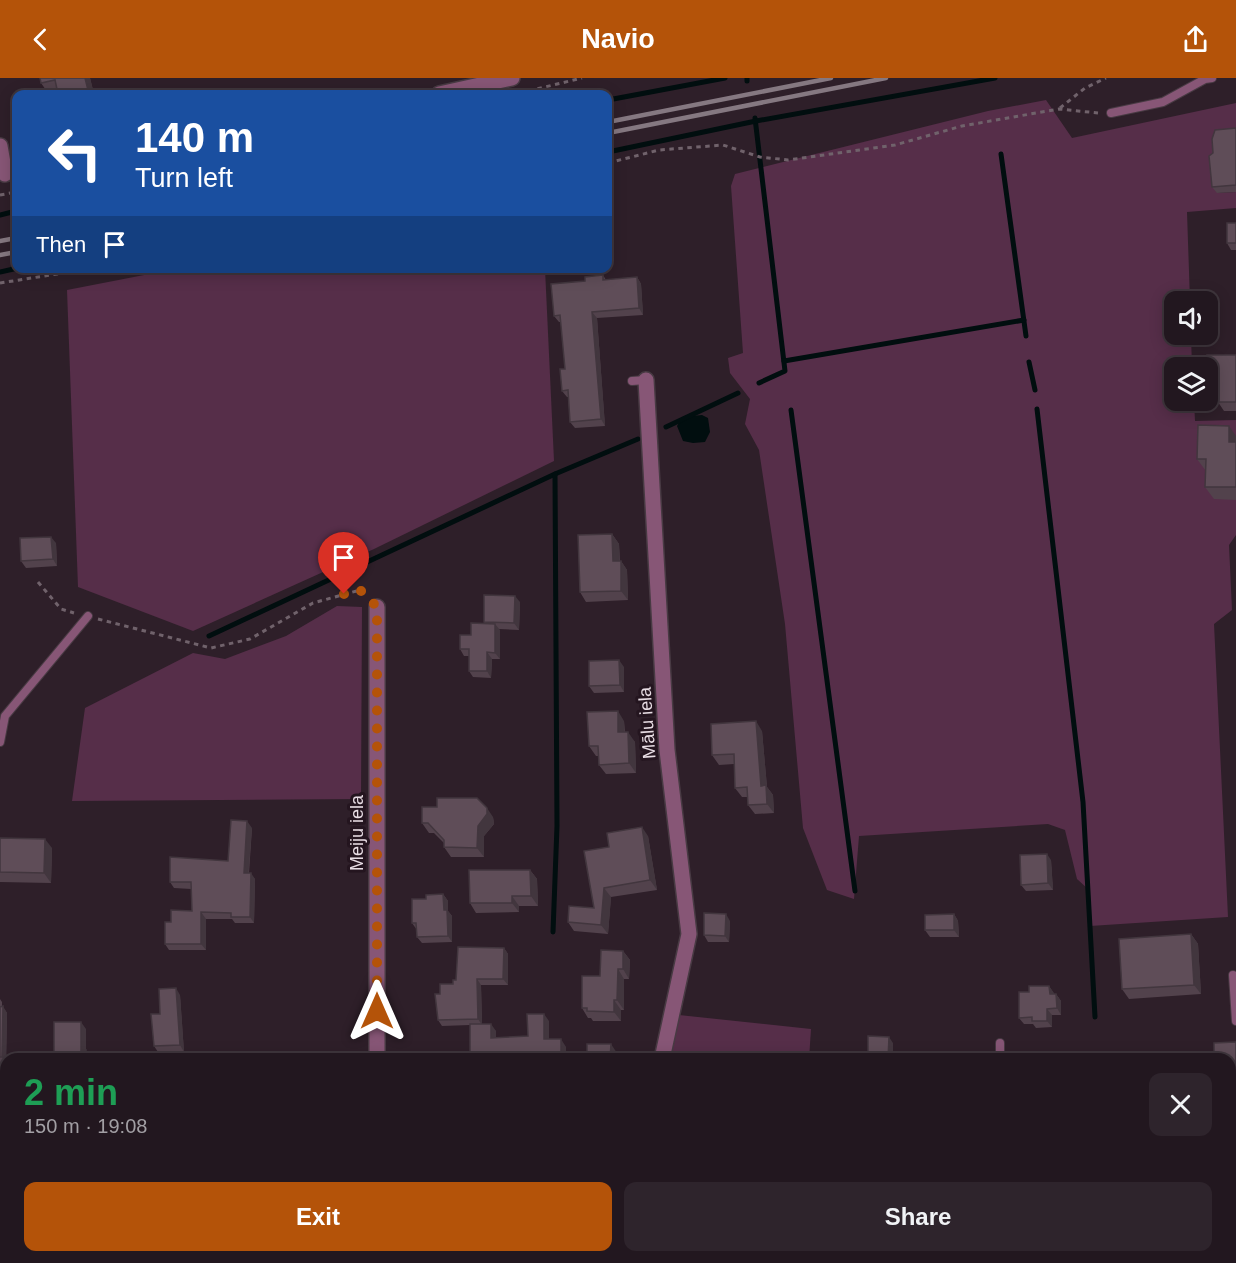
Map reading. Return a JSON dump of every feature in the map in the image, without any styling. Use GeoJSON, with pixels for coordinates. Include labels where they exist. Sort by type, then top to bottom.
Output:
{"type":"FeatureCollection","features":[{"type":"Feature","properties":{"kind":"street"},"geometry":{"type":"LineString","coordinates":[[457,90],[512,78]]}},
{"type":"Feature","properties":{"kind":"street"},"geometry":{"type":"LineString","coordinates":[[0,146],[7,174]]}},
{"type":"Feature","properties":{"kind":"street","name":"Mālu iela"},"geometry":{"type":"LineString","coordinates":[[639,381],[667,750],[689,934],[663,1053]]}},
{"type":"Feature","properties":{"kind":"street","name":"Meiju iela"},"geometry":{"type":"LineString","coordinates":[[377,607],[377,1053]]}},
{"type":"Feature","properties":{"kind":"lane"},"geometry":{"type":"LineString","coordinates":[[1111,113],[1163,102],[1205,79],[1212,78]]}},
{"type":"Feature","properties":{"kind":"lane"},"geometry":{"type":"LineString","coordinates":[[0,742],[5,716],[88,616]]}},
{"type":"Feature","properties":{"kind":"lane"},"geometry":{"type":"LineString","coordinates":[[1233,975],[1236,1021]]}},
{"type":"Feature","properties":{"kind":"lane"},"geometry":{"type":"LineString","coordinates":[[1000,1043],[1000,1053]]}},
{"type":"Feature","properties":{"kind":"path"},"geometry":{"type":"LineString","coordinates":[[532,90],[582,78]]}},
{"type":"Feature","properties":{"kind":"path"},"geometry":{"type":"LineString","coordinates":[[1059,109],[1085,88],[1106,78]]}},
{"type":"Feature","properties":{"kind":"path"},"geometry":{"type":"LineString","coordinates":[[612,162],[658,150],[723,145],[760,157],[788,160],[896,145],[962,126],[1059,109],[1111,113]]}},
{"type":"Feature","properties":{"kind":"path"},"geometry":{"type":"LineString","coordinates":[[0,283],[60,273]]}},
{"type":"Feature","properties":{"kind":"path"},"geometry":{"type":"LineString","coordinates":[[38,582],[61,609],[211,648],[250,639],[313,603],[360,590],[377,607]]}},
{"type":"Feature","properties":{"kind":"shaded area"},"geometry":{"type":"Polygon","coordinates":[[[1046,100],[1072,138],[1236,103],[1236,135],[1217,193],[1236,192],[1236,208],[1187,212],[1190,291],[1164,291],[1164,345],[1191,345],[1192,357],[1164,357],[1164,411],[1194,411],[1195,421],[1236,420],[1236,535],[1229,545],[1232,610],[1214,624],[1228,917],[1090,926],[1088,889],[1077,879],[1065,830],[1048,824],[859,836],[854,899],[827,890],[803,828],[785,624],[759,450],[745,424],[750,399],[730,373],[728,358],[743,353],[731,186],[735,174],[988,111],[1046,100]]]}},
{"type":"Feature","properties":{"kind":"shaded area"},"geometry":{"type":"Polygon","coordinates":[[[154,273],[545,273],[554,461],[374,549],[193,631],[78,587],[67,290],[154,273]]]}},
{"type":"Feature","properties":{"kind":"shaded area"},"geometry":{"type":"Polygon","coordinates":[[[702,415],[708,418],[710,432],[705,442],[683,441],[677,426],[682,417],[702,415]]]}},
{"type":"Feature","properties":{"kind":"shaded area"},"geometry":{"type":"Polygon","coordinates":[[[337,606],[362,607],[361,799],[72,801],[85,708],[193,653],[225,659],[286,636],[337,606]]]}},
{"type":"Feature","properties":{"kind":"shaded area"},"geometry":{"type":"Polygon","coordinates":[[[679,1015],[811,1029],[809,1053],[671,1053],[679,1015]]]}},
{"type":"Feature","properties":{"kind":"building"},"geometry":{"type":"Polygon","coordinates":[[[40,78],[85,78],[88,90],[57,90],[55,80],[41,83],[40,78]]]}},
{"type":"Feature","properties":{"kind":"building"},"geometry":{"type":"Polygon","coordinates":[[[1236,128],[1236,185],[1212,187],[1209,156],[1213,153],[1212,139],[1215,130],[1236,128]]]}},
{"type":"Feature","properties":{"kind":"building"},"geometry":{"type":"Polygon","coordinates":[[[1227,223],[1236,223],[1236,243],[1227,243],[1227,223]]]}},
{"type":"Feature","properties":{"kind":"building"},"geometry":{"type":"Polygon","coordinates":[[[603,275],[603,280],[637,277],[639,308],[592,312],[601,419],[570,422],[568,390],[562,391],[560,369],[565,369],[560,315],[554,316],[551,284],[585,281],[585,277],[603,275]]]}},
{"type":"Feature","properties":{"kind":"building"},"geometry":{"type":"Polygon","coordinates":[[[1207,355],[1236,355],[1236,402],[1218,402],[1218,357],[1207,357],[1207,355]]]}},
{"type":"Feature","properties":{"kind":"building"},"geometry":{"type":"Polygon","coordinates":[[[1198,425],[1229,426],[1229,442],[1236,442],[1236,487],[1205,487],[1206,459],[1197,459],[1198,425]]]}},
{"type":"Feature","properties":{"kind":"building"},"geometry":{"type":"Polygon","coordinates":[[[612,534],[613,561],[621,561],[621,591],[580,592],[578,535],[612,534]]]}},
{"type":"Feature","properties":{"kind":"building"},"geometry":{"type":"Polygon","coordinates":[[[51,537],[53,559],[21,561],[20,538],[51,537]]]}},
{"type":"Feature","properties":{"kind":"building"},"geometry":{"type":"Polygon","coordinates":[[[484,595],[515,596],[514,623],[484,622],[484,595]]]}},
{"type":"Feature","properties":{"kind":"building"},"geometry":{"type":"Polygon","coordinates":[[[471,623],[495,624],[495,653],[487,652],[487,671],[469,671],[469,649],[460,649],[460,635],[471,635],[471,623]]]}},
{"type":"Feature","properties":{"kind":"building"},"geometry":{"type":"Polygon","coordinates":[[[619,660],[620,685],[589,686],[589,661],[619,660]]]}},
{"type":"Feature","properties":{"kind":"building"},"geometry":{"type":"Polygon","coordinates":[[[618,711],[618,732],[628,732],[629,763],[599,765],[598,746],[589,746],[587,712],[618,711]]]}},
{"type":"Feature","properties":{"kind":"building"},"geometry":{"type":"Polygon","coordinates":[[[756,721],[761,786],[766,785],[767,804],[748,805],[747,787],[735,788],[734,754],[712,755],[711,724],[756,721]]]}},
{"type":"Feature","properties":{"kind":"building"},"geometry":{"type":"Polygon","coordinates":[[[437,798],[477,798],[487,808],[487,814],[478,826],[477,848],[444,847],[444,840],[428,823],[422,823],[422,807],[437,807],[437,798]]]}},
{"type":"Feature","properties":{"kind":"building"},"geometry":{"type":"Polygon","coordinates":[[[231,820],[247,821],[244,873],[251,873],[250,917],[231,917],[231,913],[201,912],[201,944],[165,944],[165,922],[171,922],[171,910],[192,911],[191,882],[170,882],[170,857],[228,861],[231,820]]]}},
{"type":"Feature","properties":{"kind":"building"},"geometry":{"type":"Polygon","coordinates":[[[642,827],[650,880],[604,888],[601,925],[568,922],[569,906],[594,908],[584,851],[609,847],[607,833],[642,827]]]}},
{"type":"Feature","properties":{"kind":"building"},"geometry":{"type":"Polygon","coordinates":[[[0,838],[45,839],[44,873],[0,872],[0,838]]]}},
{"type":"Feature","properties":{"kind":"building"},"geometry":{"type":"Polygon","coordinates":[[[1047,854],[1048,883],[1021,885],[1020,855],[1047,854]]]}},
{"type":"Feature","properties":{"kind":"building"},"geometry":{"type":"Polygon","coordinates":[[[469,870],[530,870],[531,896],[512,896],[512,903],[470,903],[469,870]]]}},
{"type":"Feature","properties":{"kind":"building"},"geometry":{"type":"Polygon","coordinates":[[[443,894],[444,910],[447,910],[448,936],[417,937],[416,923],[412,923],[412,899],[426,899],[426,895],[443,894]]]}},
{"type":"Feature","properties":{"kind":"building"},"geometry":{"type":"Polygon","coordinates":[[[704,913],[726,914],[725,936],[704,935],[704,913]]]}},
{"type":"Feature","properties":{"kind":"building"},"geometry":{"type":"Polygon","coordinates":[[[954,914],[954,930],[925,930],[925,915],[954,914]]]}},
{"type":"Feature","properties":{"kind":"building"},"geometry":{"type":"Polygon","coordinates":[[[1191,934],[1194,985],[1122,989],[1119,939],[1191,934]]]}},
{"type":"Feature","properties":{"kind":"building"},"geometry":{"type":"Polygon","coordinates":[[[458,947],[504,948],[503,979],[477,979],[478,1019],[438,1020],[435,994],[440,994],[440,984],[453,984],[453,980],[456,980],[458,947]]]}},
{"type":"Feature","properties":{"kind":"building"},"geometry":{"type":"Polygon","coordinates":[[[601,950],[623,951],[623,969],[618,969],[617,1000],[614,1000],[614,1012],[587,1011],[587,1008],[582,1008],[582,976],[600,976],[601,950]]]}},
{"type":"Feature","properties":{"kind":"building"},"geometry":{"type":"Polygon","coordinates":[[[1029,986],[1049,986],[1050,994],[1056,994],[1057,1008],[1047,1009],[1047,1021],[1032,1021],[1032,1017],[1019,1018],[1019,992],[1029,992],[1029,986]]]}},
{"type":"Feature","properties":{"kind":"building"},"geometry":{"type":"Polygon","coordinates":[[[176,988],[180,1045],[154,1046],[151,1014],[160,1014],[159,989],[176,988]]]}},
{"type":"Feature","properties":{"kind":"building"},"geometry":{"type":"Polygon","coordinates":[[[3,1006],[2,1053],[0,1053],[0,1007],[3,1006]]]}},
{"type":"Feature","properties":{"kind":"building"},"geometry":{"type":"Polygon","coordinates":[[[527,1014],[544,1014],[544,1039],[561,1039],[561,1053],[470,1053],[470,1024],[491,1024],[491,1038],[528,1036],[527,1014]]]}},
{"type":"Feature","properties":{"kind":"building"},"geometry":{"type":"Polygon","coordinates":[[[54,1022],[81,1022],[81,1051],[86,1050],[86,1053],[54,1053],[54,1022]]]}},
{"type":"Feature","properties":{"kind":"building"},"geometry":{"type":"Polygon","coordinates":[[[868,1036],[889,1037],[888,1053],[868,1053],[868,1036]]]}},
{"type":"Feature","properties":{"kind":"building"},"geometry":{"type":"Polygon","coordinates":[[[1236,1042],[1236,1053],[1214,1053],[1214,1043],[1236,1042]]]}},
{"type":"Feature","properties":{"kind":"building"},"geometry":{"type":"Polygon","coordinates":[[[587,1044],[611,1044],[610,1053],[587,1053],[587,1044]]]}},
{"type":"Feature","properties":{"kind":"waterway"},"geometry":{"type":"LineString","coordinates":[[612,99],[725,78]]}},
{"type":"Feature","properties":{"kind":"waterway"},"geometry":{"type":"LineString","coordinates":[[612,151],[756,121],[995,78]]}},
{"type":"Feature","properties":{"kind":"waterway"},"geometry":{"type":"LineString","coordinates":[[755,118],[785,371],[759,383]]}},
{"type":"Feature","properties":{"kind":"waterway"},"geometry":{"type":"LineString","coordinates":[[1001,154],[1026,336]]}},
{"type":"Feature","properties":{"kind":"waterway"},"geometry":{"type":"LineString","coordinates":[[0,215],[12,212]]}},
{"type":"Feature","properties":{"kind":"waterway"},"geometry":{"type":"LineString","coordinates":[[0,272],[12,269]]}},
{"type":"Feature","properties":{"kind":"waterway"},"geometry":{"type":"LineString","coordinates":[[784,361],[1024,320]]}},
{"type":"Feature","properties":{"kind":"waterway"},"geometry":{"type":"LineString","coordinates":[[1029,362],[1035,390]]}},
{"type":"Feature","properties":{"kind":"waterway"},"geometry":{"type":"LineString","coordinates":[[666,427],[738,393]]}},
{"type":"Feature","properties":{"kind":"waterway"},"geometry":{"type":"LineString","coordinates":[[1037,409],[1083,802],[1095,1017]]}},
{"type":"Feature","properties":{"kind":"waterway"},"geometry":{"type":"LineString","coordinates":[[791,410],[855,891]]}},
{"type":"Feature","properties":{"kind":"waterway"},"geometry":{"type":"LineString","coordinates":[[209,636],[555,474],[638,439]]}},
{"type":"Feature","properties":{"kind":"waterway"},"geometry":{"type":"LineString","coordinates":[[553,932],[557,826],[555,474]]}},
{"type":"Feature","properties":{"kind":"railway"},"geometry":{"type":"LineString","coordinates":[[612,121],[831,78]]}},
{"type":"Feature","properties":{"kind":"railway"},"geometry":{"type":"LineString","coordinates":[[612,132],[886,78]]}},
{"type":"Feature","properties":{"kind":"railway"},"geometry":{"type":"LineString","coordinates":[[0,241],[12,239]]}},
{"type":"Feature","properties":{"kind":"railway"},"geometry":{"type":"LineString","coordinates":[[0,255],[12,253]]}},
{"type":"Feature","properties":{"kind":"route"},"geometry":{"type":"LineString","coordinates":[[344,594],[360,590],[377,607],[377,1011]]}}]}
